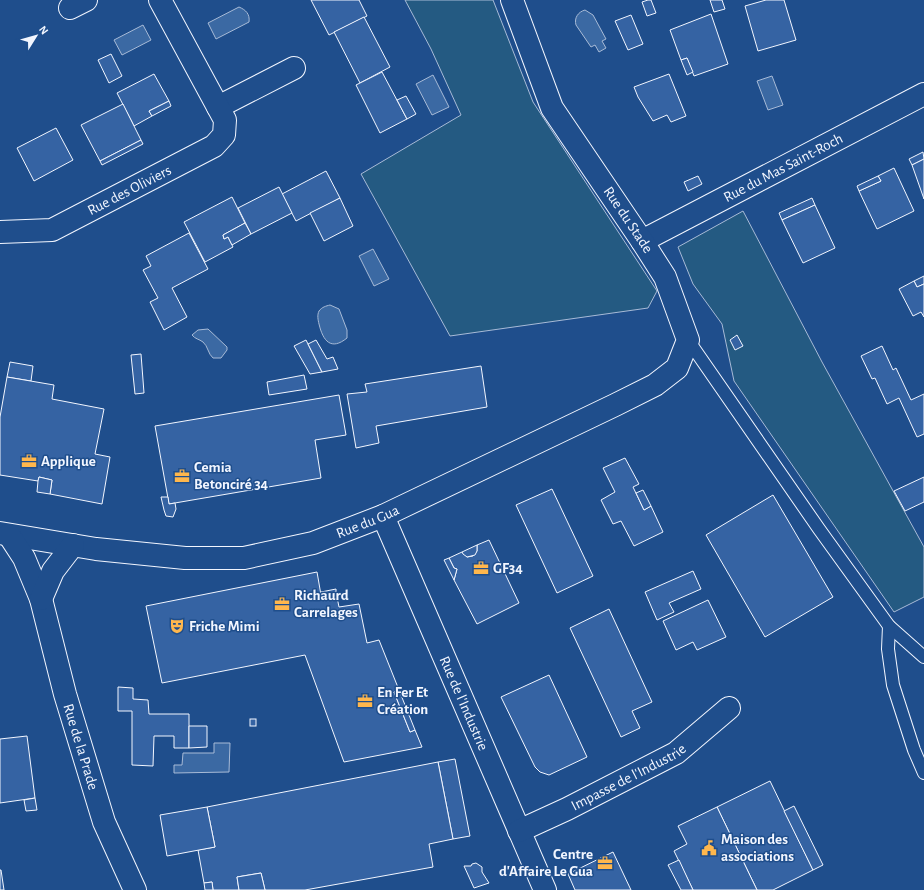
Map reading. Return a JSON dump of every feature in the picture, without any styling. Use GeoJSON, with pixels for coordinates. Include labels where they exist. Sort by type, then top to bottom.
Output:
{"type":"FeatureCollection","features":[{"type":"Feature","properties":{"kind":"street","name":"Rue des Oliviers"},"geometry":{"type":"LineString","coordinates":[[0,232],[52,230],[214,146],[224,134],[225,120],[160,0]]}},
{"type":"Feature","properties":{"kind":"street","name":"Rue du Stade"},"geometry":{"type":"LineString","coordinates":[[512,0],[552,108],[642,241],[664,277],[688,340]]}},
{"type":"Feature","properties":{"kind":"street"},"geometry":{"type":"LineString","coordinates":[[218,108],[294,68]]}},
{"type":"Feature","properties":{"kind":"street","name":"Rue du Mas Saint-Roch"},"geometry":{"type":"LineString","coordinates":[[642,241],[924,94]]}},
{"type":"Feature","properties":{"kind":"street","name":"Rue du Gua"},"geometry":{"type":"LineString","coordinates":[[4,534],[96,550],[185,558],[244,558],[313,543],[383,516],[656,385],[677,368],[688,340]]}},
{"type":"Feature","properties":{"kind":"street","name":"Rue de l'Industrie"},"geometry":{"type":"LineString","coordinates":[[383,516],[545,890]]}},
{"type":"Feature","properties":{"kind":"street","name":"Rue de la Prade"},"geometry":{"type":"LineString","coordinates":[[4,534],[24,558],[42,599],[65,694],[104,822],[135,890]]}},
{"type":"Feature","properties":{"kind":"street"},"geometry":{"type":"LineString","coordinates":[[42,599],[53,571],[74,545]]}},
{"type":"Feature","properties":{"kind":"street","name":"Impasse de l'Industrie"},"geometry":{"type":"LineString","coordinates":[[519,831],[676,753],[729,708]]}},
{"type":"Feature","properties":{"kind":"lane"},"geometry":{"type":"LineString","coordinates":[[688,340],[819,529],[889,626],[924,657]]}},
{"type":"Feature","properties":{"kind":"lane"},"geometry":{"type":"LineString","coordinates":[[889,626],[888,649],[893,685],[919,750],[924,773]]}},
{"type":"Feature","properties":{"kind":"shaded area"},"geometry":{"type":"Polygon","coordinates":[[[405,0],[493,0],[533,102],[657,291],[648,308],[450,336],[361,174],[461,115],[431,49],[405,0]]]}},
{"type":"Feature","properties":{"kind":"shaded area"},"geometry":{"type":"Polygon","coordinates":[[[239,7],[244,9],[247,13],[249,22],[216,39],[208,23],[239,7]]]}},
{"type":"Feature","properties":{"kind":"shaded area"},"geometry":{"type":"Polygon","coordinates":[[[585,10],[593,15],[606,39],[602,41],[606,48],[599,52],[595,45],[591,47],[576,25],[577,16],[580,12],[585,10]]]}},
{"type":"Feature","properties":{"kind":"shaded area"},"geometry":{"type":"Polygon","coordinates":[[[143,25],[151,40],[122,55],[114,40],[143,25]]]}},
{"type":"Feature","properties":{"kind":"shaded area"},"geometry":{"type":"Polygon","coordinates":[[[433,75],[449,107],[432,115],[416,84],[433,75]]]}},
{"type":"Feature","properties":{"kind":"shaded area"},"geometry":{"type":"Polygon","coordinates":[[[772,76],[783,105],[768,110],[757,81],[772,76]]]}},
{"type":"Feature","properties":{"kind":"shaded area"},"geometry":{"type":"Polygon","coordinates":[[[743,211],[822,362],[924,547],[924,597],[894,612],[734,381],[722,324],[693,284],[678,247],[743,211]]]}},
{"type":"Feature","properties":{"kind":"shaded area"},"geometry":{"type":"Polygon","coordinates":[[[373,249],[389,279],[374,286],[359,256],[373,249]]]}},
{"type":"Feature","properties":{"kind":"shaded area"},"geometry":{"type":"Polygon","coordinates":[[[330,305],[339,309],[347,330],[347,338],[336,344],[332,344],[325,339],[318,321],[319,311],[330,305]]]}},
{"type":"Feature","properties":{"kind":"shaded area"},"geometry":{"type":"Polygon","coordinates":[[[208,329],[227,347],[227,350],[221,358],[213,358],[205,344],[192,335],[198,330],[208,329]]]}},
{"type":"Feature","properties":{"kind":"shaded area"},"geometry":{"type":"Polygon","coordinates":[[[214,743],[230,743],[229,772],[174,773],[174,765],[182,765],[183,753],[214,753],[214,743]]]}},
{"type":"Feature","properties":{"kind":"building"},"geometry":{"type":"Polygon","coordinates":[[[311,0],[359,0],[367,16],[329,35],[311,0]]]}},
{"type":"Feature","properties":{"kind":"building"},"geometry":{"type":"Polygon","coordinates":[[[651,0],[656,13],[647,16],[642,2],[651,0]]]}},
{"type":"Feature","properties":{"kind":"building"},"geometry":{"type":"Polygon","coordinates":[[[710,0],[722,0],[725,9],[714,12],[710,0]]]}},
{"type":"Feature","properties":{"kind":"building"},"geometry":{"type":"Polygon","coordinates":[[[766,0],[784,0],[796,40],[758,51],[745,6],[766,0]]]}},
{"type":"Feature","properties":{"kind":"building"},"geometry":{"type":"Polygon","coordinates":[[[711,14],[728,64],[694,76],[687,58],[681,60],[670,30],[711,14]]]}},
{"type":"Feature","properties":{"kind":"building"},"geometry":{"type":"Polygon","coordinates":[[[631,15],[643,44],[628,50],[615,21],[631,15]]]}},
{"type":"Feature","properties":{"kind":"building"},"geometry":{"type":"Polygon","coordinates":[[[364,17],[390,67],[360,83],[334,32],[364,17]]]}},
{"type":"Feature","properties":{"kind":"building"},"geometry":{"type":"Polygon","coordinates":[[[111,54],[122,76],[109,83],[98,60],[111,54]]]}},
{"type":"Feature","properties":{"kind":"building"},"geometry":{"type":"Polygon","coordinates":[[[687,58],[693,72],[687,75],[681,60],[687,58]]]}},
{"type":"Feature","properties":{"kind":"building"},"geometry":{"type":"Polygon","coordinates":[[[382,72],[407,119],[380,133],[356,85],[382,72]]]}},
{"type":"Feature","properties":{"kind":"building"},"geometry":{"type":"Polygon","coordinates":[[[154,74],[169,101],[149,111],[152,116],[134,126],[117,93],[154,74]]]}},
{"type":"Feature","properties":{"kind":"building"},"geometry":{"type":"Polygon","coordinates":[[[669,74],[686,116],[671,122],[667,115],[653,121],[638,97],[634,87],[669,74]]]}},
{"type":"Feature","properties":{"kind":"building"},"geometry":{"type":"Polygon","coordinates":[[[406,96],[416,114],[407,119],[397,100],[406,96]]]}},
{"type":"Feature","properties":{"kind":"building"},"geometry":{"type":"Polygon","coordinates":[[[169,101],[171,106],[152,116],[149,111],[169,101]]]}},
{"type":"Feature","properties":{"kind":"building"},"geometry":{"type":"Polygon","coordinates":[[[123,104],[141,140],[100,161],[81,125],[123,104]]]}},
{"type":"Feature","properties":{"kind":"building"},"geometry":{"type":"Polygon","coordinates":[[[56,128],[73,160],[34,181],[17,148],[56,128]]]}},
{"type":"Feature","properties":{"kind":"building"},"geometry":{"type":"Polygon","coordinates":[[[141,140],[143,144],[102,165],[100,161],[141,140]]]}},
{"type":"Feature","properties":{"kind":"building"},"geometry":{"type":"Polygon","coordinates":[[[923,152],[924,159],[912,165],[909,159],[923,152]]]}},
{"type":"Feature","properties":{"kind":"building"},"geometry":{"type":"Polygon","coordinates":[[[924,159],[924,199],[912,165],[924,159]]]}},
{"type":"Feature","properties":{"kind":"building"},"geometry":{"type":"Polygon","coordinates":[[[894,168],[914,211],[877,229],[859,191],[881,181],[878,176],[894,168]]]}},
{"type":"Feature","properties":{"kind":"building"},"geometry":{"type":"Polygon","coordinates":[[[326,171],[340,198],[296,221],[282,194],[326,171]]]}},
{"type":"Feature","properties":{"kind":"building"},"geometry":{"type":"Polygon","coordinates":[[[698,176],[702,184],[688,191],[684,182],[698,176]]]}},
{"type":"Feature","properties":{"kind":"building"},"geometry":{"type":"Polygon","coordinates":[[[878,176],[881,181],[859,191],[857,186],[878,176]]]}},
{"type":"Feature","properties":{"kind":"building"},"geometry":{"type":"Polygon","coordinates":[[[279,187],[292,213],[251,234],[238,208],[279,187]]]}},
{"type":"Feature","properties":{"kind":"building"},"geometry":{"type":"Polygon","coordinates":[[[232,197],[245,223],[223,235],[224,239],[228,237],[233,247],[205,262],[184,222],[232,197]]]}},
{"type":"Feature","properties":{"kind":"building"},"geometry":{"type":"Polygon","coordinates":[[[340,198],[353,226],[324,241],[310,213],[340,198]]]}},
{"type":"Feature","properties":{"kind":"building"},"geometry":{"type":"Polygon","coordinates":[[[812,198],[815,205],[782,220],[779,213],[812,198]]]}},
{"type":"Feature","properties":{"kind":"building"},"geometry":{"type":"Polygon","coordinates":[[[815,205],[835,248],[803,263],[782,220],[815,205]]]}},
{"type":"Feature","properties":{"kind":"building"},"geometry":{"type":"Polygon","coordinates":[[[245,223],[251,234],[232,245],[228,237],[224,239],[223,235],[245,223]]]}},
{"type":"Feature","properties":{"kind":"building"},"geometry":{"type":"Polygon","coordinates":[[[189,233],[208,269],[172,288],[187,317],[164,330],[150,302],[158,298],[143,270],[151,266],[146,256],[189,233]]]}},
{"type":"Feature","properties":{"kind":"building"},"geometry":{"type":"Polygon","coordinates":[[[924,276],[924,284],[917,287],[914,281],[924,276]]]}},
{"type":"Feature","properties":{"kind":"building"},"geometry":{"type":"Polygon","coordinates":[[[914,281],[917,287],[924,284],[924,317],[921,312],[913,316],[899,289],[914,281]]]}},
{"type":"Feature","properties":{"kind":"building"},"geometry":{"type":"Polygon","coordinates":[[[737,335],[743,346],[735,350],[730,340],[737,335]]]}},
{"type":"Feature","properties":{"kind":"building"},"geometry":{"type":"Polygon","coordinates":[[[306,340],[322,372],[310,374],[294,346],[306,340]]]}},
{"type":"Feature","properties":{"kind":"building"},"geometry":{"type":"Polygon","coordinates":[[[316,340],[327,359],[333,357],[338,369],[322,372],[308,344],[316,340]]]}},
{"type":"Feature","properties":{"kind":"building"},"geometry":{"type":"Polygon","coordinates":[[[882,346],[893,370],[896,368],[911,400],[924,394],[924,434],[917,437],[899,398],[887,404],[875,378],[872,379],[861,356],[882,346]]]}},
{"type":"Feature","properties":{"kind":"building"},"geometry":{"type":"Polygon","coordinates":[[[141,354],[144,393],[135,394],[131,355],[141,354]]]}},
{"type":"Feature","properties":{"kind":"building"},"geometry":{"type":"Polygon","coordinates":[[[10,362],[33,366],[31,381],[7,377],[10,362]]]}},
{"type":"Feature","properties":{"kind":"building"},"geometry":{"type":"Polygon","coordinates":[[[481,366],[487,407],[376,426],[379,443],[356,448],[347,394],[367,392],[365,384],[481,366]]]}},
{"type":"Feature","properties":{"kind":"building"},"geometry":{"type":"Polygon","coordinates":[[[304,375],[307,389],[269,395],[267,382],[304,375]]]}},
{"type":"Feature","properties":{"kind":"building"},"geometry":{"type":"Polygon","coordinates":[[[7,377],[54,385],[52,399],[104,409],[95,454],[110,457],[102,504],[50,494],[52,480],[39,477],[38,481],[0,475],[0,417],[7,377]]]}},
{"type":"Feature","properties":{"kind":"building"},"geometry":{"type":"Polygon","coordinates":[[[339,395],[346,435],[315,440],[321,478],[169,504],[155,426],[339,395]]]}},
{"type":"Feature","properties":{"kind":"building"},"geometry":{"type":"Polygon","coordinates":[[[625,458],[639,484],[633,487],[644,510],[651,506],[663,532],[634,546],[621,521],[613,524],[601,500],[615,492],[603,468],[625,458]]]}},
{"type":"Feature","properties":{"kind":"building"},"geometry":{"type":"Polygon","coordinates":[[[39,477],[52,480],[50,494],[37,492],[39,477]]]}},
{"type":"Feature","properties":{"kind":"building"},"geometry":{"type":"Polygon","coordinates":[[[924,477],[924,502],[905,511],[894,491],[924,477]]]}},
{"type":"Feature","properties":{"kind":"building"},"geometry":{"type":"Polygon","coordinates":[[[552,489],[593,576],[557,593],[516,505],[552,489]]]}},
{"type":"Feature","properties":{"kind":"building"},"geometry":{"type":"Polygon","coordinates":[[[643,490],[651,506],[644,510],[636,493],[643,490]]]}},
{"type":"Feature","properties":{"kind":"building"},"geometry":{"type":"Polygon","coordinates":[[[773,495],[833,597],[765,637],[706,535],[773,495]]]}},
{"type":"Feature","properties":{"kind":"building"},"geometry":{"type":"Polygon","coordinates":[[[161,497],[168,497],[169,504],[175,503],[176,509],[173,517],[166,516],[161,497]]]}},
{"type":"Feature","properties":{"kind":"building"},"geometry":{"type":"Polygon","coordinates":[[[489,540],[519,603],[477,624],[454,580],[457,569],[454,568],[449,558],[462,552],[467,557],[473,556],[477,551],[477,545],[489,540]]]}},
{"type":"Feature","properties":{"kind":"building"},"geometry":{"type":"Polygon","coordinates":[[[477,545],[475,555],[467,557],[463,554],[462,552],[477,545]]]}},
{"type":"Feature","properties":{"kind":"building"},"geometry":{"type":"Polygon","coordinates":[[[449,558],[454,568],[457,569],[454,580],[444,560],[449,558]]]}},
{"type":"Feature","properties":{"kind":"building"},"geometry":{"type":"Polygon","coordinates":[[[693,571],[701,589],[669,603],[674,612],[657,620],[645,592],[693,571]]]}},
{"type":"Feature","properties":{"kind":"building"},"geometry":{"type":"Polygon","coordinates":[[[317,572],[321,595],[336,592],[339,607],[359,604],[367,643],[379,640],[399,690],[394,692],[410,732],[415,730],[422,747],[344,762],[305,655],[162,683],[146,606],[317,572]]]}},
{"type":"Feature","properties":{"kind":"building"},"geometry":{"type":"Polygon","coordinates":[[[336,589],[336,592],[321,595],[321,592],[336,589]]]}},
{"type":"Feature","properties":{"kind":"building"},"geometry":{"type":"Polygon","coordinates":[[[708,600],[726,637],[697,650],[693,642],[676,650],[663,621],[708,600]]]}},
{"type":"Feature","properties":{"kind":"building"},"geometry":{"type":"Polygon","coordinates":[[[609,609],[652,702],[632,711],[640,728],[621,737],[570,628],[609,609]]]}},
{"type":"Feature","properties":{"kind":"building"},"geometry":{"type":"Polygon","coordinates":[[[549,675],[587,757],[549,775],[540,772],[535,767],[501,697],[549,675]]]}},
{"type":"Feature","properties":{"kind":"building"},"geometry":{"type":"Polygon","coordinates":[[[118,687],[133,688],[133,699],[148,700],[149,714],[189,714],[189,748],[174,748],[174,736],[154,736],[153,766],[132,765],[132,711],[118,711],[118,687]]]}},
{"type":"Feature","properties":{"kind":"building"},"geometry":{"type":"Polygon","coordinates":[[[399,690],[415,730],[410,732],[394,692],[399,690]]]}},
{"type":"Feature","properties":{"kind":"building"},"geometry":{"type":"Polygon","coordinates":[[[250,719],[256,719],[256,726],[250,726],[250,719]]]}},
{"type":"Feature","properties":{"kind":"building"},"geometry":{"type":"Polygon","coordinates":[[[189,726],[207,726],[207,747],[189,748],[189,726]]]}},
{"type":"Feature","properties":{"kind":"building"},"geometry":{"type":"Polygon","coordinates":[[[27,736],[35,798],[0,803],[0,739],[27,736]]]}},
{"type":"Feature","properties":{"kind":"building"},"geometry":{"type":"Polygon","coordinates":[[[455,759],[470,836],[453,839],[438,762],[455,759]]]}},
{"type":"Feature","properties":{"kind":"building"},"geometry":{"type":"Polygon","coordinates":[[[438,762],[453,839],[429,844],[433,867],[305,890],[265,890],[261,873],[237,877],[239,890],[213,890],[212,882],[204,883],[198,850],[215,847],[207,807],[438,762]]]}},
{"type":"Feature","properties":{"kind":"building"},"geometry":{"type":"Polygon","coordinates":[[[770,781],[813,870],[773,890],[757,890],[717,807],[770,781]]]}},
{"type":"Feature","properties":{"kind":"building"},"geometry":{"type":"Polygon","coordinates":[[[35,798],[37,810],[26,811],[24,800],[35,798]]]}},
{"type":"Feature","properties":{"kind":"building"},"geometry":{"type":"Polygon","coordinates":[[[794,806],[823,865],[813,870],[784,811],[794,806]]]}},
{"type":"Feature","properties":{"kind":"building"},"geometry":{"type":"Polygon","coordinates":[[[207,807],[215,847],[167,856],[160,815],[207,807]]]}},
{"type":"Feature","properties":{"kind":"building","name":"Maison des associations"},"geometry":{"type":"Polygon","coordinates":[[[717,807],[757,890],[693,890],[674,851],[687,844],[678,826],[717,807]]]}},
{"type":"Feature","properties":{"kind":"building","name":"Centre d'Affaire Le Gua"},"geometry":{"type":"Polygon","coordinates":[[[613,852],[631,890],[575,890],[568,874],[613,852]]]}},
{"type":"Feature","properties":{"kind":"building"},"geometry":{"type":"Polygon","coordinates":[[[679,860],[693,890],[681,890],[668,865],[679,860]]]}},
{"type":"Feature","properties":{"kind":"building"},"geometry":{"type":"Polygon","coordinates":[[[476,863],[482,867],[482,872],[489,883],[474,888],[464,866],[471,866],[472,864],[476,863]]]}},
{"type":"Feature","properties":{"kind":"building"},"geometry":{"type":"Polygon","coordinates":[[[1,870],[4,890],[0,890],[1,870]]]}},
{"type":"Feature","properties":{"kind":"building"},"geometry":{"type":"Polygon","coordinates":[[[261,873],[265,890],[239,890],[237,877],[261,873]]]}},
{"type":"Feature","properties":{"kind":"building"},"geometry":{"type":"Polygon","coordinates":[[[212,882],[213,890],[205,890],[204,883],[212,882]]]}},
{"type":"Feature","properties":{"kind":"place","name":"Applique"},"geometry":{"type":"Point","coordinates":[29,461]}},
{"type":"Feature","properties":{"kind":"place","name":"Cemia Betonciré 34"},"geometry":{"type":"Point","coordinates":[182,476]}},
{"type":"Feature","properties":{"kind":"place","name":"GF34"},"geometry":{"type":"Point","coordinates":[481,568]}},
{"type":"Feature","properties":{"kind":"place","name":"Richaurd Carrelages"},"geometry":{"type":"Point","coordinates":[282,604]}},
{"type":"Feature","properties":{"kind":"place","name":"Friche Mimi"},"geometry":{"type":"Point","coordinates":[177,626]}},
{"type":"Feature","properties":{"kind":"place","name":"En Fer Et Création"},"geometry":{"type":"Point","coordinates":[365,701]}},
{"type":"Feature","properties":{"kind":"place","name":"Maison des associations"},"geometry":{"type":"Point","coordinates":[709,848]}},
{"type":"Feature","properties":{"kind":"place","name":"Centre d'Affaire Le Gua"},"geometry":{"type":"Point","coordinates":[605,863]}}]}
